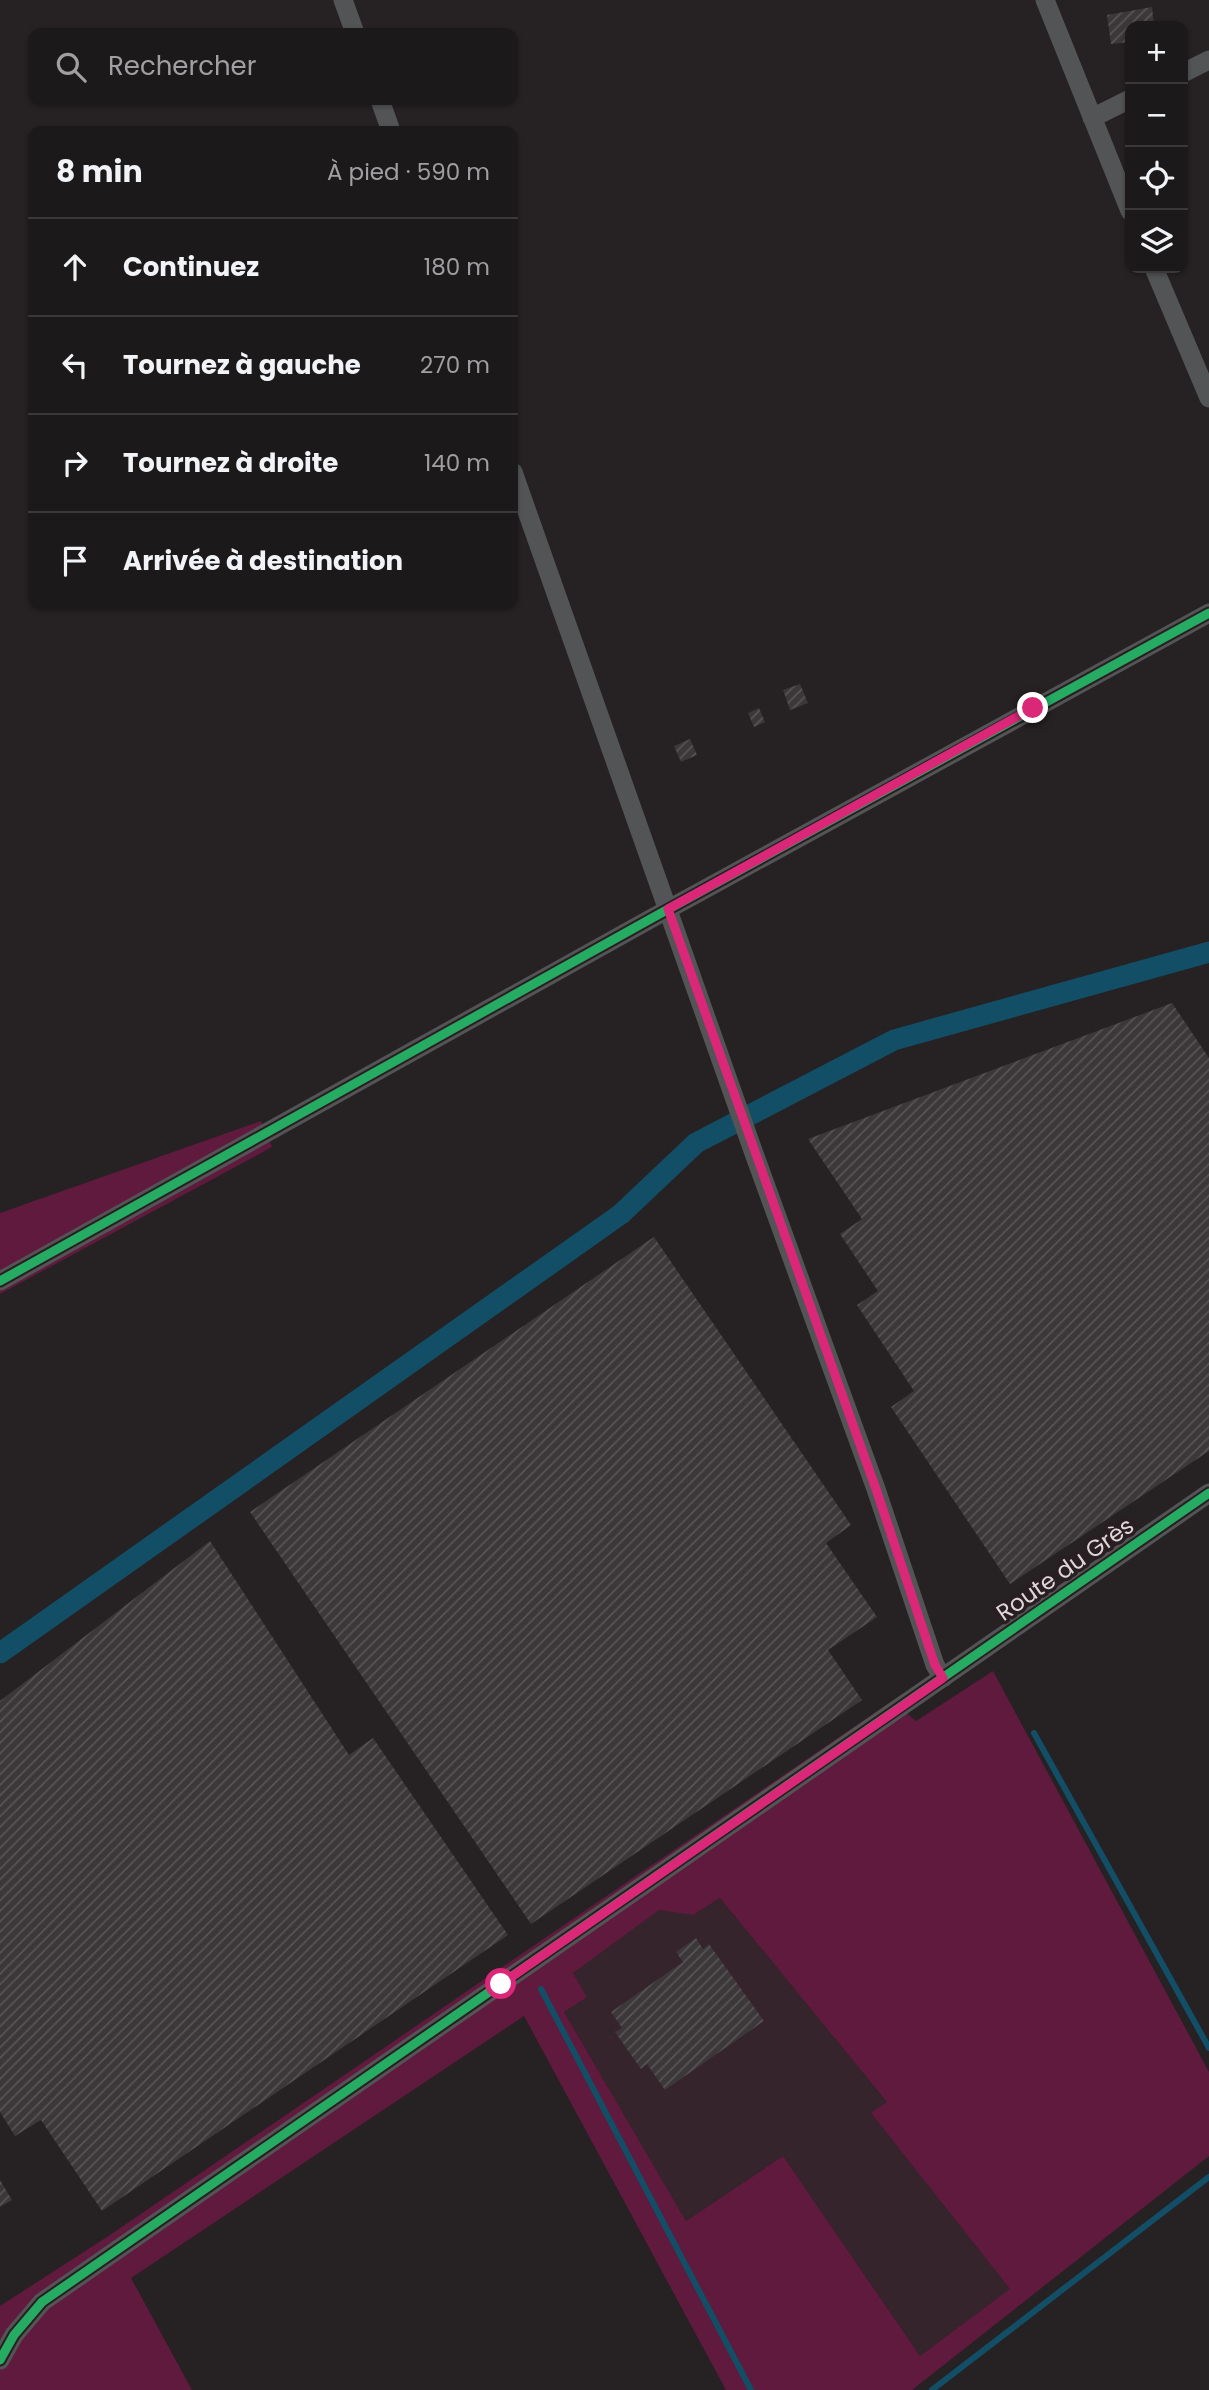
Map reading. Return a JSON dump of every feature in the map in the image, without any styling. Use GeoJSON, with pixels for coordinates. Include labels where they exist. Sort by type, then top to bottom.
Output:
{"type":"FeatureCollection","features":[{"type":"Feature","properties":{"kind":"street"},"geometry":{"type":"LineString","coordinates":[[343,0],[353,28]]}},
{"type":"Feature","properties":{"kind":"street"},"geometry":{"type":"LineString","coordinates":[[1045,0],[1130,210]]}},
{"type":"Feature","properties":{"kind":"street"},"geometry":{"type":"LineString","coordinates":[[1188,70],[1209,60]]}},
{"type":"Feature","properties":{"kind":"street"},"geometry":{"type":"LineString","coordinates":[[1092,118],[1125,102]]}},
{"type":"Feature","properties":{"kind":"street"},"geometry":{"type":"LineString","coordinates":[[382,105],[389,126]]}},
{"type":"Feature","properties":{"kind":"street"},"geometry":{"type":"LineString","coordinates":[[1156,273],[1209,398]]}},
{"type":"Feature","properties":{"kind":"street"},"geometry":{"type":"LineString","coordinates":[[518,486],[744,1126],[876,1489],[935,1665],[943,1678]]}},
{"type":"Feature","properties":{"kind":"street"},"geometry":{"type":"LineString","coordinates":[[0,1281],[668,909],[1209,613]]}},
{"type":"Feature","properties":{"kind":"street","name":"Route du Grès"},"geometry":{"type":"LineString","coordinates":[[0,2360],[7,2338],[53,2294],[1209,1493]]}},
{"type":"Feature","properties":{"kind":"shaded area"},"geometry":{"type":"Polygon","coordinates":[[[261,1121],[272,1147],[0,1294],[0,1213],[261,1121]]]}},
{"type":"Feature","properties":{"kind":"shaded area"},"geometry":{"type":"Polygon","coordinates":[[[993,1671],[1209,2072],[1209,2156],[912,2390],[726,2390],[524,2016],[131,2278],[192,2390],[0,2390],[0,2306],[110,2235],[892,1701],[916,1721],[993,1671]],[[720,1898],[693,1915],[659,1910],[573,1973],[587,1997],[564,2012],[686,2221],[783,2156],[920,2356],[1010,2289],[871,2113],[887,2102],[720,1898]]]}},
{"type":"Feature","properties":{"kind":"shaded area"},"geometry":{"type":"Polygon","coordinates":[[[720,1898],[887,2102],[872,2114],[1011,2290],[920,2356],[783,2156],[686,2221],[564,2012],[586,1997],[572,1973],[659,1909],[693,1915],[720,1898]]]}},
{"type":"Feature","properties":{"kind":"building"},"geometry":{"type":"Polygon","coordinates":[[[1152,7],[1153,21],[1125,21],[1125,43],[1111,44],[1107,15],[1152,7]]]}},
{"type":"Feature","properties":{"kind":"building"},"geometry":{"type":"Polygon","coordinates":[[[800,684],[808,703],[790,710],[783,690],[800,684]]]}},
{"type":"Feature","properties":{"kind":"building"},"geometry":{"type":"Polygon","coordinates":[[[759,708],[765,722],[754,727],[748,713],[759,708]]]}},
{"type":"Feature","properties":{"kind":"building"},"geometry":{"type":"Polygon","coordinates":[[[690,739],[697,755],[681,762],[674,746],[690,739]]]}},
{"type":"Feature","properties":{"kind":"building"},"geometry":{"type":"Polygon","coordinates":[[[1172,1003],[1209,1058],[1209,1451],[1010,1584],[891,1407],[914,1391],[857,1305],[878,1291],[840,1234],[862,1219],[808,1139],[1172,1003]]]}},
{"type":"Feature","properties":{"kind":"building"},"geometry":{"type":"Polygon","coordinates":[[[654,1237],[851,1525],[826,1543],[877,1617],[828,1650],[862,1700],[531,1924],[250,1512],[654,1237]]]}},
{"type":"Feature","properties":{"kind":"building"},"geometry":{"type":"Polygon","coordinates":[[[210,1541],[349,1755],[373,1738],[508,1935],[102,2211],[41,2120],[15,2136],[0,2112],[0,1701],[210,1541]]]}},
{"type":"Feature","properties":{"kind":"building"},"geometry":{"type":"Polygon","coordinates":[[[696,1938],[703,1949],[709,1944],[764,2021],[665,2090],[647,2064],[641,2069],[615,2032],[622,2028],[611,2012],[683,1962],[676,1952],[696,1938]]]}},
{"type":"Feature","properties":{"kind":"building"},"geometry":{"type":"Polygon","coordinates":[[[0,2180],[12,2200],[0,2207],[0,2180]]]}},
{"type":"Feature","properties":{"kind":"waterway"},"geometry":{"type":"LineString","coordinates":[[0,1653],[621,1214],[696,1143],[894,1040],[1209,952]]}},
{"type":"Feature","properties":{"kind":"waterway"},"geometry":{"type":"LineString","coordinates":[[1034,1733],[1209,2048]]}},
{"type":"Feature","properties":{"kind":"waterway"},"geometry":{"type":"LineString","coordinates":[[541,1989],[751,2390]]}},
{"type":"Feature","properties":{"kind":"waterway"},"geometry":{"type":"LineString","coordinates":[[932,2390],[1209,2177]]}},
{"type":"Feature","properties":{"kind":"cycle path"},"geometry":{"type":"LineString","coordinates":[[0,1281],[654,917],[1209,613]]}},
{"type":"Feature","properties":{"kind":"cycle path"},"geometry":{"type":"LineString","coordinates":[[0,2360],[14,2335],[42,2302],[1209,1493]]}},
{"type":"Feature","properties":{"kind":"route"},"geometry":{"type":"LineString","coordinates":[[501,1984],[943,1678],[935,1665],[876,1489],[668,909],[1033,708]]}}]}
